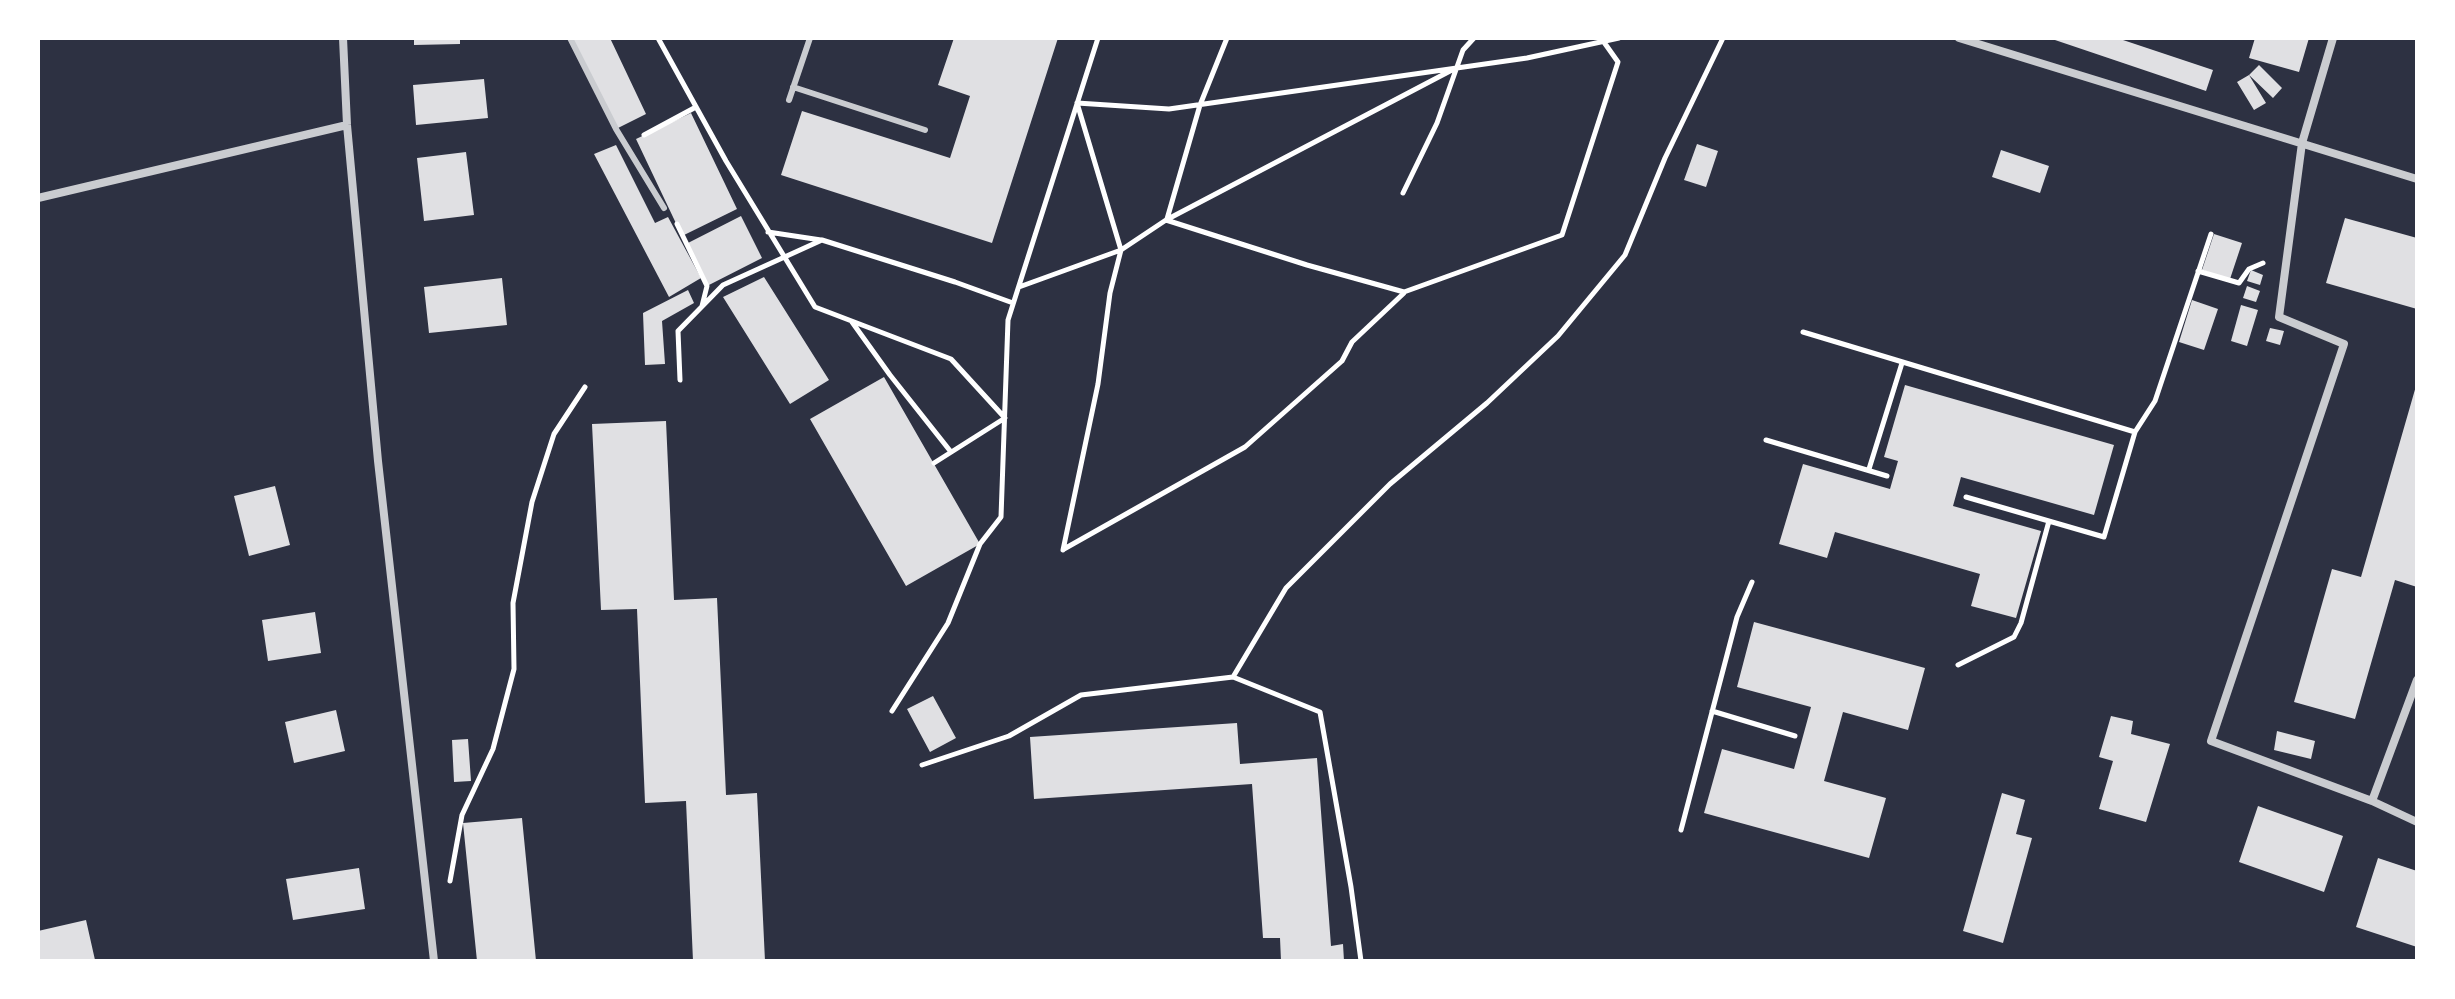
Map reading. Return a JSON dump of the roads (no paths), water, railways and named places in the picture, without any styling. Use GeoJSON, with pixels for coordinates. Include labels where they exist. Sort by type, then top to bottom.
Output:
{"type":"FeatureCollection","features":[{"type":"Feature","properties":{"kind":"street"},"geometry":{"type":"LineString","coordinates":[[343,38],[347,125],[378,461],[434,961]]}},
{"type":"Feature","properties":{"kind":"street"},"geometry":{"type":"LineString","coordinates":[[1959,38],[2417,179]]}},
{"type":"Feature","properties":{"kind":"street"},"geometry":{"type":"LineString","coordinates":[[2333,38],[2302,143],[2279,317],[2344,344],[2211,741],[2372,801],[2417,822]]}},
{"type":"Feature","properties":{"kind":"street"},"geometry":{"type":"LineString","coordinates":[[38,198],[347,125]]}},
{"type":"Feature","properties":{"kind":"street"},"geometry":{"type":"LineString","coordinates":[[2372,801],[2417,680]]}},
{"type":"Feature","properties":{"kind":"lane"},"geometry":{"type":"LineString","coordinates":[[570,38],[616,129],[664,208]]}},
{"type":"Feature","properties":{"kind":"lane"},"geometry":{"type":"LineString","coordinates":[[789,100],[810,38]]}},
{"type":"Feature","properties":{"kind":"lane"},"geometry":{"type":"LineString","coordinates":[[793,87],[925,130]]}}]}
